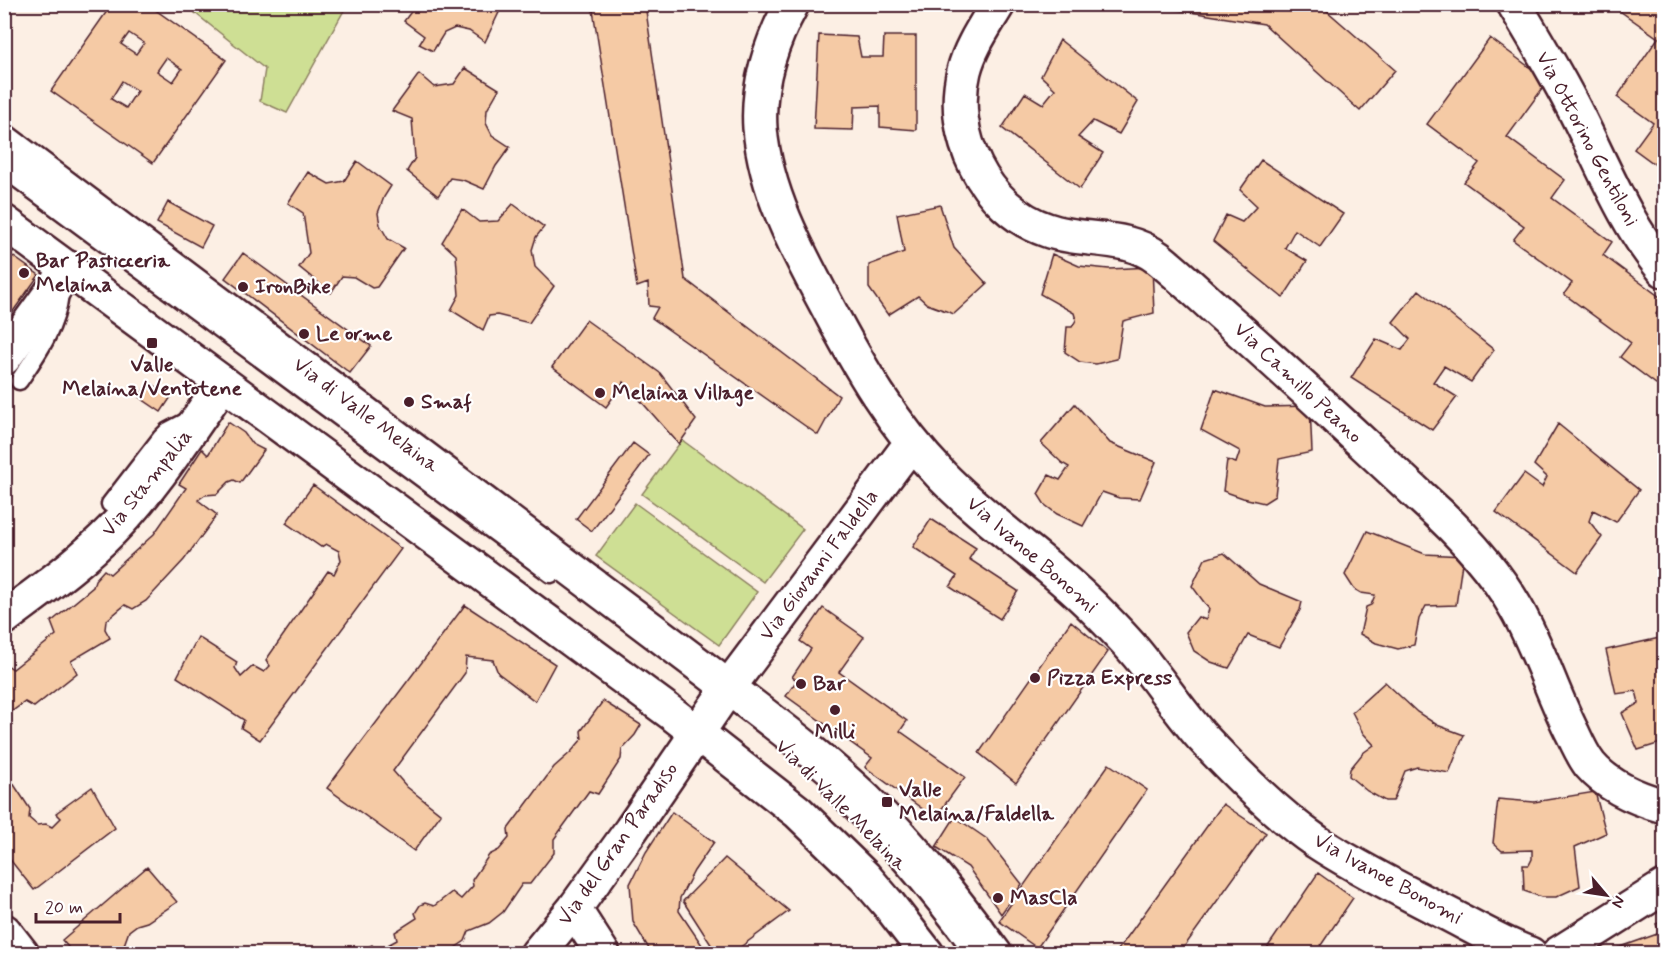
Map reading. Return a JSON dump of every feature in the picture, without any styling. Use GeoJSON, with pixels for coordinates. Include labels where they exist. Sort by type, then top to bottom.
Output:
{"type":"FeatureCollection","features":[{"type":"Feature","properties":{"kind":"street","name":"Via Ivanoe Bonomi"},"geometry":{"type":"LineString","coordinates":[[792,4],[780,26],[768,57],[761,93],[760,130],[766,164],[789,231],[814,282],[861,367],[912,442],[967,499],[1082,596],[1134,650],[1204,739],[1298,828],[1369,873],[1488,935],[1530,954]]}},
{"type":"Feature","properties":{"kind":"street","name":"Via Camillo Peano"},"geometry":{"type":"LineString","coordinates":[[998,4],[975,42],[966,63],[960,120],[972,157],[995,195],[1036,226],[1064,235],[1128,243],[1149,252],[1282,368],[1455,528],[1487,565],[1525,624],[1565,719],[1590,765],[1639,798],[1665,806]]}},
{"type":"Feature","properties":{"kind":"street","name":"Via Ottorino Gentiloni"},"geometry":{"type":"LineString","coordinates":[[1514,4],[1571,102],[1633,227],[1647,249],[1665,270]]}},
{"type":"Feature","properties":{"kind":"street","name":"Via di Valle Melaina"},"geometry":{"type":"LineString","coordinates":[[4,142],[728,687],[821,760],[867,801],[928,867],[994,954]]}},
{"type":"Feature","properties":{"kind":"street","name":"Via di Valle Melaina"},"geometry":{"type":"LineString","coordinates":[[4,222],[66,273],[223,383],[696,732],[798,812],[889,905],[927,954]]}},
{"type":"Feature","properties":{"kind":"street"},"geometry":{"type":"LineString","coordinates":[[12,370],[66,273]]}},
{"type":"Feature","properties":{"kind":"street","name":"Via Stampalia"},"geometry":{"type":"LineString","coordinates":[[4,618],[87,554],[117,525],[144,493],[223,383]]}},
{"type":"Feature","properties":{"kind":"street","name":"Via Giovanni Faldella"},"geometry":{"type":"LineString","coordinates":[[728,687],[912,442]]}},
{"type":"Feature","properties":{"kind":"street"},"geometry":{"type":"LineString","coordinates":[[696,732],[728,687]]}},
{"type":"Feature","properties":{"kind":"street","name":"Via del Gran Paradiso"},"geometry":{"type":"LineString","coordinates":[[537,954],[574,909],[631,830],[696,732]]}},
{"type":"Feature","properties":{"kind":"street"},"geometry":{"type":"LineString","coordinates":[[1558,954],[1665,887]]}},
{"type":"Feature","properties":{"kind":"street"},"geometry":{"type":"LineString","coordinates":[[574,909],[603,954]]}},
{"type":"Feature","properties":{"kind":"street"},"geometry":{"type":"LineString","coordinates":[[4,931],[22,954]]}},
{"type":"Feature","properties":{"kind":"lane","name":"Via di Valle Melaina"},"geometry":{"type":"LineString","coordinates":[[4,169],[568,587]]}},
{"type":"Feature","properties":{"kind":"lane"},"geometry":{"type":"LineString","coordinates":[[110,504],[160,438],[168,431],[201,415]]}},
{"type":"Feature","properties":{"kind":"lane","name":"Via di Valle Melaina"},"geometry":{"type":"LineString","coordinates":[[596,608],[687,673],[700,680],[728,687],[767,732],[845,803],[884,843],[974,954]]}},
{"type":"Feature","properties":{"kind":"green space"},"geometry":{"type":"Polygon","coordinates":[[[185,5],[347,5],[287,113],[260,101],[265,69],[185,5]]]}},
{"type":"Feature","properties":{"kind":"green space"},"geometry":{"type":"Polygon","coordinates":[[[682,440],[803,529],[763,582],[642,494],[682,440]]]}},
{"type":"Feature","properties":{"kind":"green space"},"geometry":{"type":"Polygon","coordinates":[[[635,503],[757,592],[719,645],[596,556],[635,503]]]}},
{"type":"Feature","properties":{"kind":"building"},"geometry":{"type":"Polygon","coordinates":[[[112,4],[147,4],[226,60],[153,163],[51,91],[112,4]],[[129,33],[121,44],[136,54],[144,43],[129,33]],[[166,58],[157,71],[173,82],[182,69],[166,58]],[[122,81],[111,99],[126,108],[137,91],[122,81]]]}},
{"type":"Feature","properties":{"kind":"building"},"geometry":{"type":"Polygon","coordinates":[[[412,4],[503,4],[485,42],[469,31],[455,28],[444,33],[433,51],[419,44],[424,36],[404,21],[413,9],[412,4]]]}},
{"type":"Feature","properties":{"kind":"building"},"geometry":{"type":"Polygon","coordinates":[[[592,4],[645,4],[685,279],[839,396],[818,435],[652,318],[658,307],[649,306],[648,283],[637,287],[592,4]]]}},
{"type":"Feature","properties":{"kind":"building"},"geometry":{"type":"Polygon","coordinates":[[[1141,4],[1319,4],[1395,70],[1360,111],[1264,24],[1141,4]]]}},
{"type":"Feature","properties":{"kind":"building"},"geometry":{"type":"Polygon","coordinates":[[[1610,4],[1664,4],[1664,171],[1634,149],[1653,123],[1617,97],[1658,38],[1610,4]]]}},
{"type":"Feature","properties":{"kind":"building"},"geometry":{"type":"Polygon","coordinates":[[[819,35],[857,37],[861,57],[883,57],[884,36],[916,36],[916,130],[880,127],[880,106],[854,107],[853,130],[814,129],[819,35]]]}},
{"type":"Feature","properties":{"kind":"building"},"geometry":{"type":"Polygon","coordinates":[[[1490,38],[1548,81],[1507,137],[1565,180],[1552,198],[1612,242],[1603,255],[1664,300],[1656,314],[1664,320],[1664,390],[1620,357],[1631,343],[1564,294],[1572,283],[1513,240],[1524,226],[1464,182],[1479,163],[1427,124],[1490,38]]]}},
{"type":"Feature","properties":{"kind":"building"},"geometry":{"type":"Polygon","coordinates":[[[1060,40],[1138,102],[1119,134],[1093,121],[1078,137],[1103,153],[1080,189],[1002,128],[1025,93],[1043,104],[1055,89],[1041,76],[1060,40]]]}},
{"type":"Feature","properties":{"kind":"building"},"geometry":{"type":"Polygon","coordinates":[[[465,68],[499,89],[487,110],[486,123],[492,135],[510,147],[496,166],[484,189],[463,180],[450,178],[438,196],[407,171],[415,158],[412,119],[392,111],[419,74],[434,87],[454,84],[465,68]]]}},
{"type":"Feature","properties":{"kind":"building"},"geometry":{"type":"Polygon","coordinates":[[[1261,160],[1343,214],[1320,247],[1295,230],[1285,248],[1307,261],[1283,298],[1213,241],[1226,215],[1242,222],[1257,206],[1240,190],[1261,160]]]}},
{"type":"Feature","properties":{"kind":"building"},"geometry":{"type":"Polygon","coordinates":[[[357,161],[391,186],[378,213],[380,225],[388,239],[404,248],[377,287],[372,288],[354,277],[342,276],[331,293],[299,267],[309,253],[303,213],[288,203],[308,172],[329,184],[344,181],[357,161]]]}},
{"type":"Feature","properties":{"kind":"building"},"geometry":{"type":"Polygon","coordinates":[[[168,202],[212,226],[201,247],[157,223],[168,202]]]}},
{"type":"Feature","properties":{"kind":"building"},"geometry":{"type":"Polygon","coordinates":[[[513,204],[544,227],[536,237],[532,250],[535,267],[554,286],[529,323],[497,315],[489,316],[483,330],[451,310],[459,295],[456,255],[442,242],[462,209],[479,222],[498,221],[513,204]]]}},
{"type":"Feature","properties":{"kind":"building"},"geometry":{"type":"Polygon","coordinates":[[[940,205],[954,248],[987,284],[954,314],[927,304],[918,296],[888,315],[869,288],[869,265],[904,252],[897,214],[940,205]]]}},
{"type":"Feature","properties":{"kind":"building"},"geometry":{"type":"Polygon","coordinates":[[[4,250],[39,275],[4,324],[4,250]]]}},
{"type":"Feature","properties":{"kind":"building"},"geometry":{"type":"Polygon","coordinates":[[[243,253],[371,346],[350,373],[225,278],[243,253]]]}},
{"type":"Feature","properties":{"kind":"building"},"geometry":{"type":"Polygon","coordinates":[[[1052,254],[1079,266],[1109,269],[1152,267],[1154,313],[1123,321],[1117,359],[1096,364],[1080,362],[1065,352],[1067,327],[1072,327],[1076,320],[1074,313],[1040,294],[1052,254]]]}},
{"type":"Feature","properties":{"kind":"building"},"geometry":{"type":"Polygon","coordinates":[[[1419,290],[1494,350],[1471,382],[1444,366],[1433,382],[1457,397],[1432,430],[1351,378],[1376,339],[1402,350],[1410,339],[1393,322],[1419,290]]]}},
{"type":"Feature","properties":{"kind":"building"},"geometry":{"type":"Polygon","coordinates":[[[586,320],[660,373],[696,420],[679,444],[624,382],[606,407],[552,367],[586,320]]]}},
{"type":"Feature","properties":{"kind":"building"},"geometry":{"type":"Polygon","coordinates":[[[149,382],[171,397],[161,412],[139,397],[149,382]]]}},
{"type":"Feature","properties":{"kind":"building"},"geometry":{"type":"Polygon","coordinates":[[[1215,389],[1265,407],[1310,406],[1312,452],[1279,459],[1275,496],[1264,503],[1223,491],[1227,460],[1236,463],[1240,451],[1201,430],[1215,389]]]}},
{"type":"Feature","properties":{"kind":"building"},"geometry":{"type":"Polygon","coordinates":[[[1075,404],[1110,443],[1156,462],[1140,499],[1119,498],[1102,492],[1083,526],[1057,514],[1045,505],[1038,494],[1049,475],[1060,480],[1069,467],[1041,443],[1075,404]]]}},
{"type":"Feature","properties":{"kind":"building"},"geometry":{"type":"Polygon","coordinates":[[[228,422],[244,433],[252,444],[264,450],[240,483],[234,480],[229,482],[217,494],[205,495],[198,500],[217,515],[184,560],[146,601],[133,609],[125,605],[106,621],[105,629],[110,638],[71,661],[77,673],[34,707],[25,702],[4,717],[4,666],[7,665],[13,669],[56,635],[51,622],[93,587],[95,580],[104,570],[110,574],[154,534],[186,488],[179,484],[202,449],[208,455],[228,422]]]}},
{"type":"Feature","properties":{"kind":"building"},"geometry":{"type":"Polygon","coordinates":[[[1558,424],[1639,490],[1616,522],[1593,510],[1589,521],[1602,537],[1577,572],[1496,512],[1524,474],[1542,487],[1547,477],[1534,465],[1558,424]]]}},
{"type":"Feature","properties":{"kind":"building"},"geometry":{"type":"Polygon","coordinates":[[[633,443],[649,455],[592,531],[576,519],[633,443]]]}},
{"type":"Feature","properties":{"kind":"building"},"geometry":{"type":"Polygon","coordinates":[[[313,485],[401,549],[260,740],[241,728],[244,720],[177,677],[198,637],[237,662],[235,668],[241,677],[253,666],[264,672],[270,666],[266,660],[328,571],[334,574],[341,560],[339,551],[326,544],[321,547],[286,523],[313,485]]]}},
{"type":"Feature","properties":{"kind":"building"},"geometry":{"type":"Polygon","coordinates":[[[931,519],[976,548],[969,559],[1018,591],[1000,619],[950,587],[957,576],[913,547],[931,519]]]}},
{"type":"Feature","properties":{"kind":"building"},"geometry":{"type":"Polygon","coordinates":[[[1367,531],[1425,554],[1463,556],[1456,605],[1426,606],[1419,619],[1414,645],[1398,649],[1376,643],[1360,634],[1366,607],[1371,605],[1375,595],[1361,593],[1354,589],[1345,575],[1367,531]]]}},
{"type":"Feature","properties":{"kind":"building"},"geometry":{"type":"Polygon","coordinates":[[[1224,553],[1259,584],[1302,602],[1300,610],[1279,647],[1248,635],[1229,668],[1211,662],[1194,651],[1186,632],[1198,617],[1206,620],[1209,609],[1192,586],[1205,559],[1224,553]]]}},
{"type":"Feature","properties":{"kind":"building"},"geometry":{"type":"Polygon","coordinates":[[[465,605],[555,664],[535,701],[498,673],[493,660],[466,657],[465,673],[393,771],[407,787],[441,814],[414,851],[327,788],[465,605]]]}},
{"type":"Feature","properties":{"kind":"building"},"geometry":{"type":"Polygon","coordinates":[[[823,608],[864,637],[839,672],[907,721],[900,731],[965,777],[935,818],[865,767],[872,758],[786,696],[797,680],[792,677],[811,649],[800,641],[823,608]]]}},
{"type":"Feature","properties":{"kind":"building"},"geometry":{"type":"Polygon","coordinates":[[[1071,621],[1108,652],[1016,783],[979,753],[1071,621]]]}},
{"type":"Feature","properties":{"kind":"building"},"geometry":{"type":"Polygon","coordinates":[[[1664,637],[1664,742],[1638,750],[1622,713],[1639,703],[1636,691],[1616,694],[1606,650],[1664,637]]]}},
{"type":"Feature","properties":{"kind":"building"},"geometry":{"type":"Polygon","coordinates":[[[1385,682],[1417,712],[1437,725],[1464,735],[1449,773],[1417,767],[1405,771],[1393,801],[1385,801],[1367,791],[1349,776],[1350,769],[1363,753],[1374,745],[1363,733],[1352,712],[1385,682]]]}},
{"type":"Feature","properties":{"kind":"building"},"geometry":{"type":"Polygon","coordinates":[[[603,701],[641,725],[622,749],[621,759],[598,794],[589,791],[554,839],[554,853],[530,884],[522,884],[503,912],[489,923],[469,931],[465,941],[446,954],[354,954],[372,945],[375,952],[397,940],[395,932],[417,918],[415,913],[420,905],[425,903],[434,906],[452,892],[461,899],[473,886],[472,880],[489,855],[499,850],[509,838],[508,829],[554,767],[582,739],[581,731],[603,701]]]}},
{"type":"Feature","properties":{"kind":"building"},"geometry":{"type":"Polygon","coordinates":[[[1109,764],[1147,790],[1037,948],[999,921],[1109,764]]]}},
{"type":"Feature","properties":{"kind":"building"},"geometry":{"type":"Polygon","coordinates":[[[7,774],[30,809],[29,818],[37,825],[46,824],[52,827],[61,818],[56,813],[92,787],[115,828],[34,890],[4,852],[4,777],[7,774]]]}},
{"type":"Feature","properties":{"kind":"building"},"geometry":{"type":"Polygon","coordinates":[[[1595,792],[1606,833],[1575,847],[1580,886],[1556,897],[1541,897],[1524,891],[1523,865],[1529,865],[1532,850],[1502,851],[1493,843],[1498,799],[1534,802],[1595,792]]]}},
{"type":"Feature","properties":{"kind":"building"},"geometry":{"type":"Polygon","coordinates":[[[1223,804],[1266,833],[1179,954],[1115,954],[1223,804]]]}},
{"type":"Feature","properties":{"kind":"building"},"geometry":{"type":"Polygon","coordinates":[[[672,812],[714,842],[694,871],[680,898],[679,911],[708,954],[652,954],[633,922],[630,884],[646,852],[672,812]]]}},
{"type":"Feature","properties":{"kind":"building"},"geometry":{"type":"Polygon","coordinates":[[[955,817],[987,839],[1022,884],[1001,914],[968,867],[936,847],[955,817]]]}},
{"type":"Feature","properties":{"kind":"building"},"geometry":{"type":"Polygon","coordinates":[[[725,858],[789,911],[731,954],[717,954],[683,901],[725,858]]]}},
{"type":"Feature","properties":{"kind":"building"},"geometry":{"type":"Polygon","coordinates":[[[147,867],[177,902],[129,931],[124,945],[114,954],[74,954],[62,940],[147,867]]]}},
{"type":"Feature","properties":{"kind":"building"},"geometry":{"type":"Polygon","coordinates":[[[1318,873],[1353,898],[1315,954],[1263,954],[1318,873]]]}},
{"type":"Feature","properties":{"kind":"building"},"geometry":{"type":"Polygon","coordinates":[[[1664,921],[1664,954],[1617,954],[1615,949],[1660,933],[1656,924],[1664,921]]]}},
{"type":"Feature","properties":{"kind":"place","name":"Bar Pasticceria Melaina"},"geometry":{"type":"Point","coordinates":[24,273]}},
{"type":"Feature","properties":{"kind":"place","name":"IronBike"},"geometry":{"type":"Point","coordinates":[243,287]}},
{"type":"Feature","properties":{"kind":"place","name":"Le orme"},"geometry":{"type":"Point","coordinates":[304,334]}},
{"type":"Feature","properties":{"kind":"place","name":"Valle Melaina/Ventotene"},"geometry":{"type":"Point","coordinates":[152,343]}},
{"type":"Feature","properties":{"kind":"place","name":"Melaina Village"},"geometry":{"type":"Point","coordinates":[600,393]}},
{"type":"Feature","properties":{"kind":"place","name":"Smaf"},"geometry":{"type":"Point","coordinates":[409,402]}},
{"type":"Feature","properties":{"kind":"place","name":"Pizza Express"},"geometry":{"type":"Point","coordinates":[1035,678]}},
{"type":"Feature","properties":{"kind":"place","name":"Bar"},"geometry":{"type":"Point","coordinates":[801,684]}},
{"type":"Feature","properties":{"kind":"place","name":"Milli"},"geometry":{"type":"Point","coordinates":[835,710]}},
{"type":"Feature","properties":{"kind":"place","name":"Valle Melaina/Faldella"},"geometry":{"type":"Point","coordinates":[887,802]}},
{"type":"Feature","properties":{"kind":"place","name":"MasCla"},"geometry":{"type":"Point","coordinates":[998,898]}}]}
